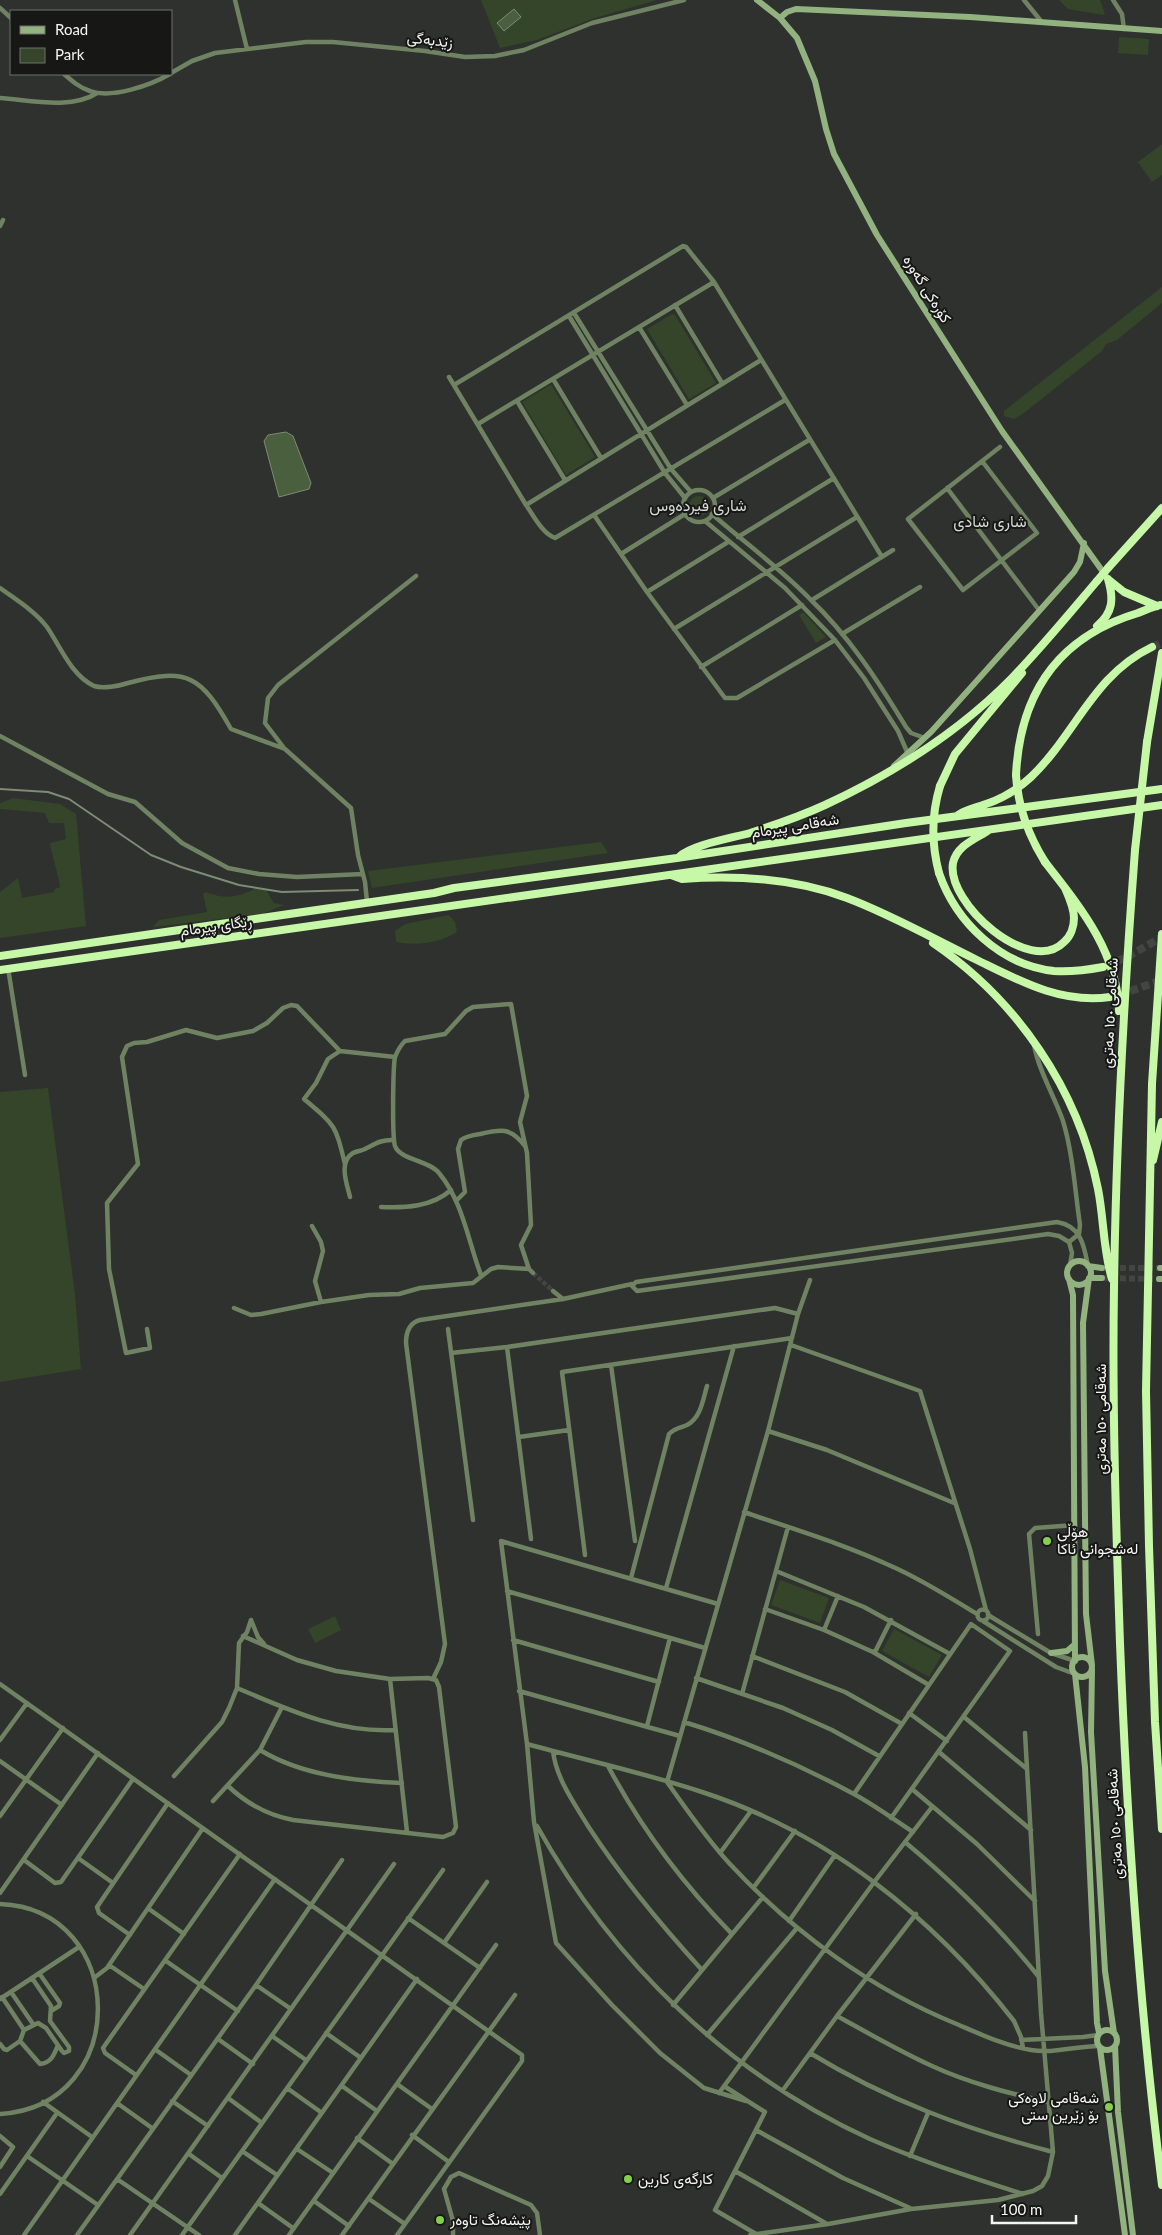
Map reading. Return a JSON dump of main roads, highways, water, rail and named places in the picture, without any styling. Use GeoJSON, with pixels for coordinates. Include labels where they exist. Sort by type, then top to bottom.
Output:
{"type":"FeatureCollection","features":[{"type":"Feature","properties":{"kind":"highway"},"geometry":{"type":"LineString","coordinates":[[1104,967],[1076,971],[1054,971],[1034,966],[1005,954],[980,935],[959,913],[943,885],[934,852],[932,830],[934,808],[940,786],[955,754],[1015,682],[1037,652],[1162,508]]}},
{"type":"Feature","properties":{"kind":"highway"},"geometry":{"type":"LineString","coordinates":[[1090,633],[1120,619],[1158,606],[1124,592],[1108,579],[1112,596],[1108,615],[1090,633],[1065,652],[1053,665],[1032,700],[1022,723],[1016,775],[1017,793],[1024,820],[1045,862],[1066,888],[1097,934],[1110,960],[1118,990],[1121,1045]]}},
{"type":"Feature","properties":{"kind":"highway"},"geometry":{"type":"LineString","coordinates":[[955,817],[967,810],[999,799],[1022,785],[1041,766],[1104,682],[1133,657],[1152,647]]}},
{"type":"Feature","properties":{"kind":"highway"},"geometry":{"type":"LineString","coordinates":[[677,858],[688,850],[751,832],[823,805],[905,763],[959,725],[994,695],[1037,652]]}},
{"type":"Feature","properties":{"kind":"highway","name":"شەقامی ١٥٠ مەتری"},"geometry":{"type":"LineString","coordinates":[[1162,653],[1146,742],[1135,850],[1121,1045],[1114,1285],[1114,1460],[1124,1746],[1139,1964],[1162,2185]]}},
{"type":"Feature","properties":{"kind":"highway","name":"شەقامی پیرمام"},"geometry":{"type":"LineString","coordinates":[[434,893],[454,888],[1162,789]]}},
{"type":"Feature","properties":{"kind":"highway","name":"شەقامی پیرمام"},"geometry":{"type":"LineString","coordinates":[[436,907],[1162,805]]}},
{"type":"Feature","properties":{"kind":"highway"},"geometry":{"type":"LineString","coordinates":[[990,828],[965,845],[958,853],[953,871],[955,881],[963,896],[987,926],[1004,938],[1028,949],[1048,951],[1057,948],[1069,937],[1074,916],[1066,888]]}},
{"type":"Feature","properties":{"kind":"highway"},"geometry":{"type":"LineString","coordinates":[[669,874],[682,879],[758,878],[801,885],[846,897],[1039,989],[1075,998],[1093,1000],[1110,997]]}},
{"type":"Feature","properties":{"kind":"highway","name":"ڕێگای پیرمام"},"geometry":{"type":"LineString","coordinates":[[0,956],[434,893]]}},
{"type":"Feature","properties":{"kind":"highway","name":"ڕێگای پیرمام"},"geometry":{"type":"LineString","coordinates":[[4,969],[436,907]]}},
{"type":"Feature","properties":{"kind":"highway"},"geometry":{"type":"LineString","coordinates":[[906,925],[942,949],[997,995],[1034,1040],[1052,1068],[1087,1147],[1098,1190],[1107,1263],[1114,1285]]}},
{"type":"Feature","properties":{"kind":"highway"},"geometry":{"type":"LineString","coordinates":[[1162,934],[1152,1084],[1146,1391],[1155,1722],[1162,1829]]}},
{"type":"Feature","properties":{"kind":"highway"},"geometry":{"type":"LineString","coordinates":[[1150,1174],[1162,1122]]}},
{"type":"Feature","properties":{"kind":"waterway"},"geometry":{"type":"LineString","coordinates":[[0,789],[48,792],[69,799],[151,855],[181,867],[239,885],[282,892],[358,890]]}},
{"type":"Feature","properties":{"kind":"tunnel"},"geometry":{"type":"LineString","coordinates":[[1152,647],[1162,643]]}},
{"type":"Feature","properties":{"kind":"tunnel"},"geometry":{"type":"LineString","coordinates":[[1105,966],[1125,958],[1162,937]]}},
{"type":"Feature","properties":{"kind":"tunnel"},"geometry":{"type":"LineString","coordinates":[[1119,995],[1162,980]]}},
{"type":"Feature","properties":{"kind":"tunnel"},"geometry":{"type":"LineString","coordinates":[[1102,1268],[1160,1268]]}},
{"type":"Feature","properties":{"kind":"tunnel"},"geometry":{"type":"LineString","coordinates":[[533,1273],[553,1291]]}},
{"type":"Feature","properties":{"kind":"tunnel"},"geometry":{"type":"LineString","coordinates":[[1102,1278],[1159,1279]]}},
{"type":"Feature","properties":{"kind":"place","name":"هۆڵی لەشجوانی ئاکا"},"geometry":{"type":"Point","coordinates":[1047,1541]}},
{"type":"Feature","properties":{"kind":"place","name":"شەقامی لاوەکی بۆ زێرین ستی"},"geometry":{"type":"Point","coordinates":[1109,2107]}},
{"type":"Feature","properties":{"kind":"place","name":"کارگەی کارین"},"geometry":{"type":"Point","coordinates":[628,2179]}},
{"type":"Feature","properties":{"kind":"place","name":"پێشەنگ تاوەر"},"geometry":{"type":"Point","coordinates":[440,2220]}},
{"type":"Feature","properties":{"kind":"district","name":"شاری فیردەوس"},"geometry":{"type":"Point","coordinates":[698,505]}},
{"type":"Feature","properties":{"kind":"district","name":"شاری شادی"},"geometry":{"type":"Point","coordinates":[990,521]}}]}
